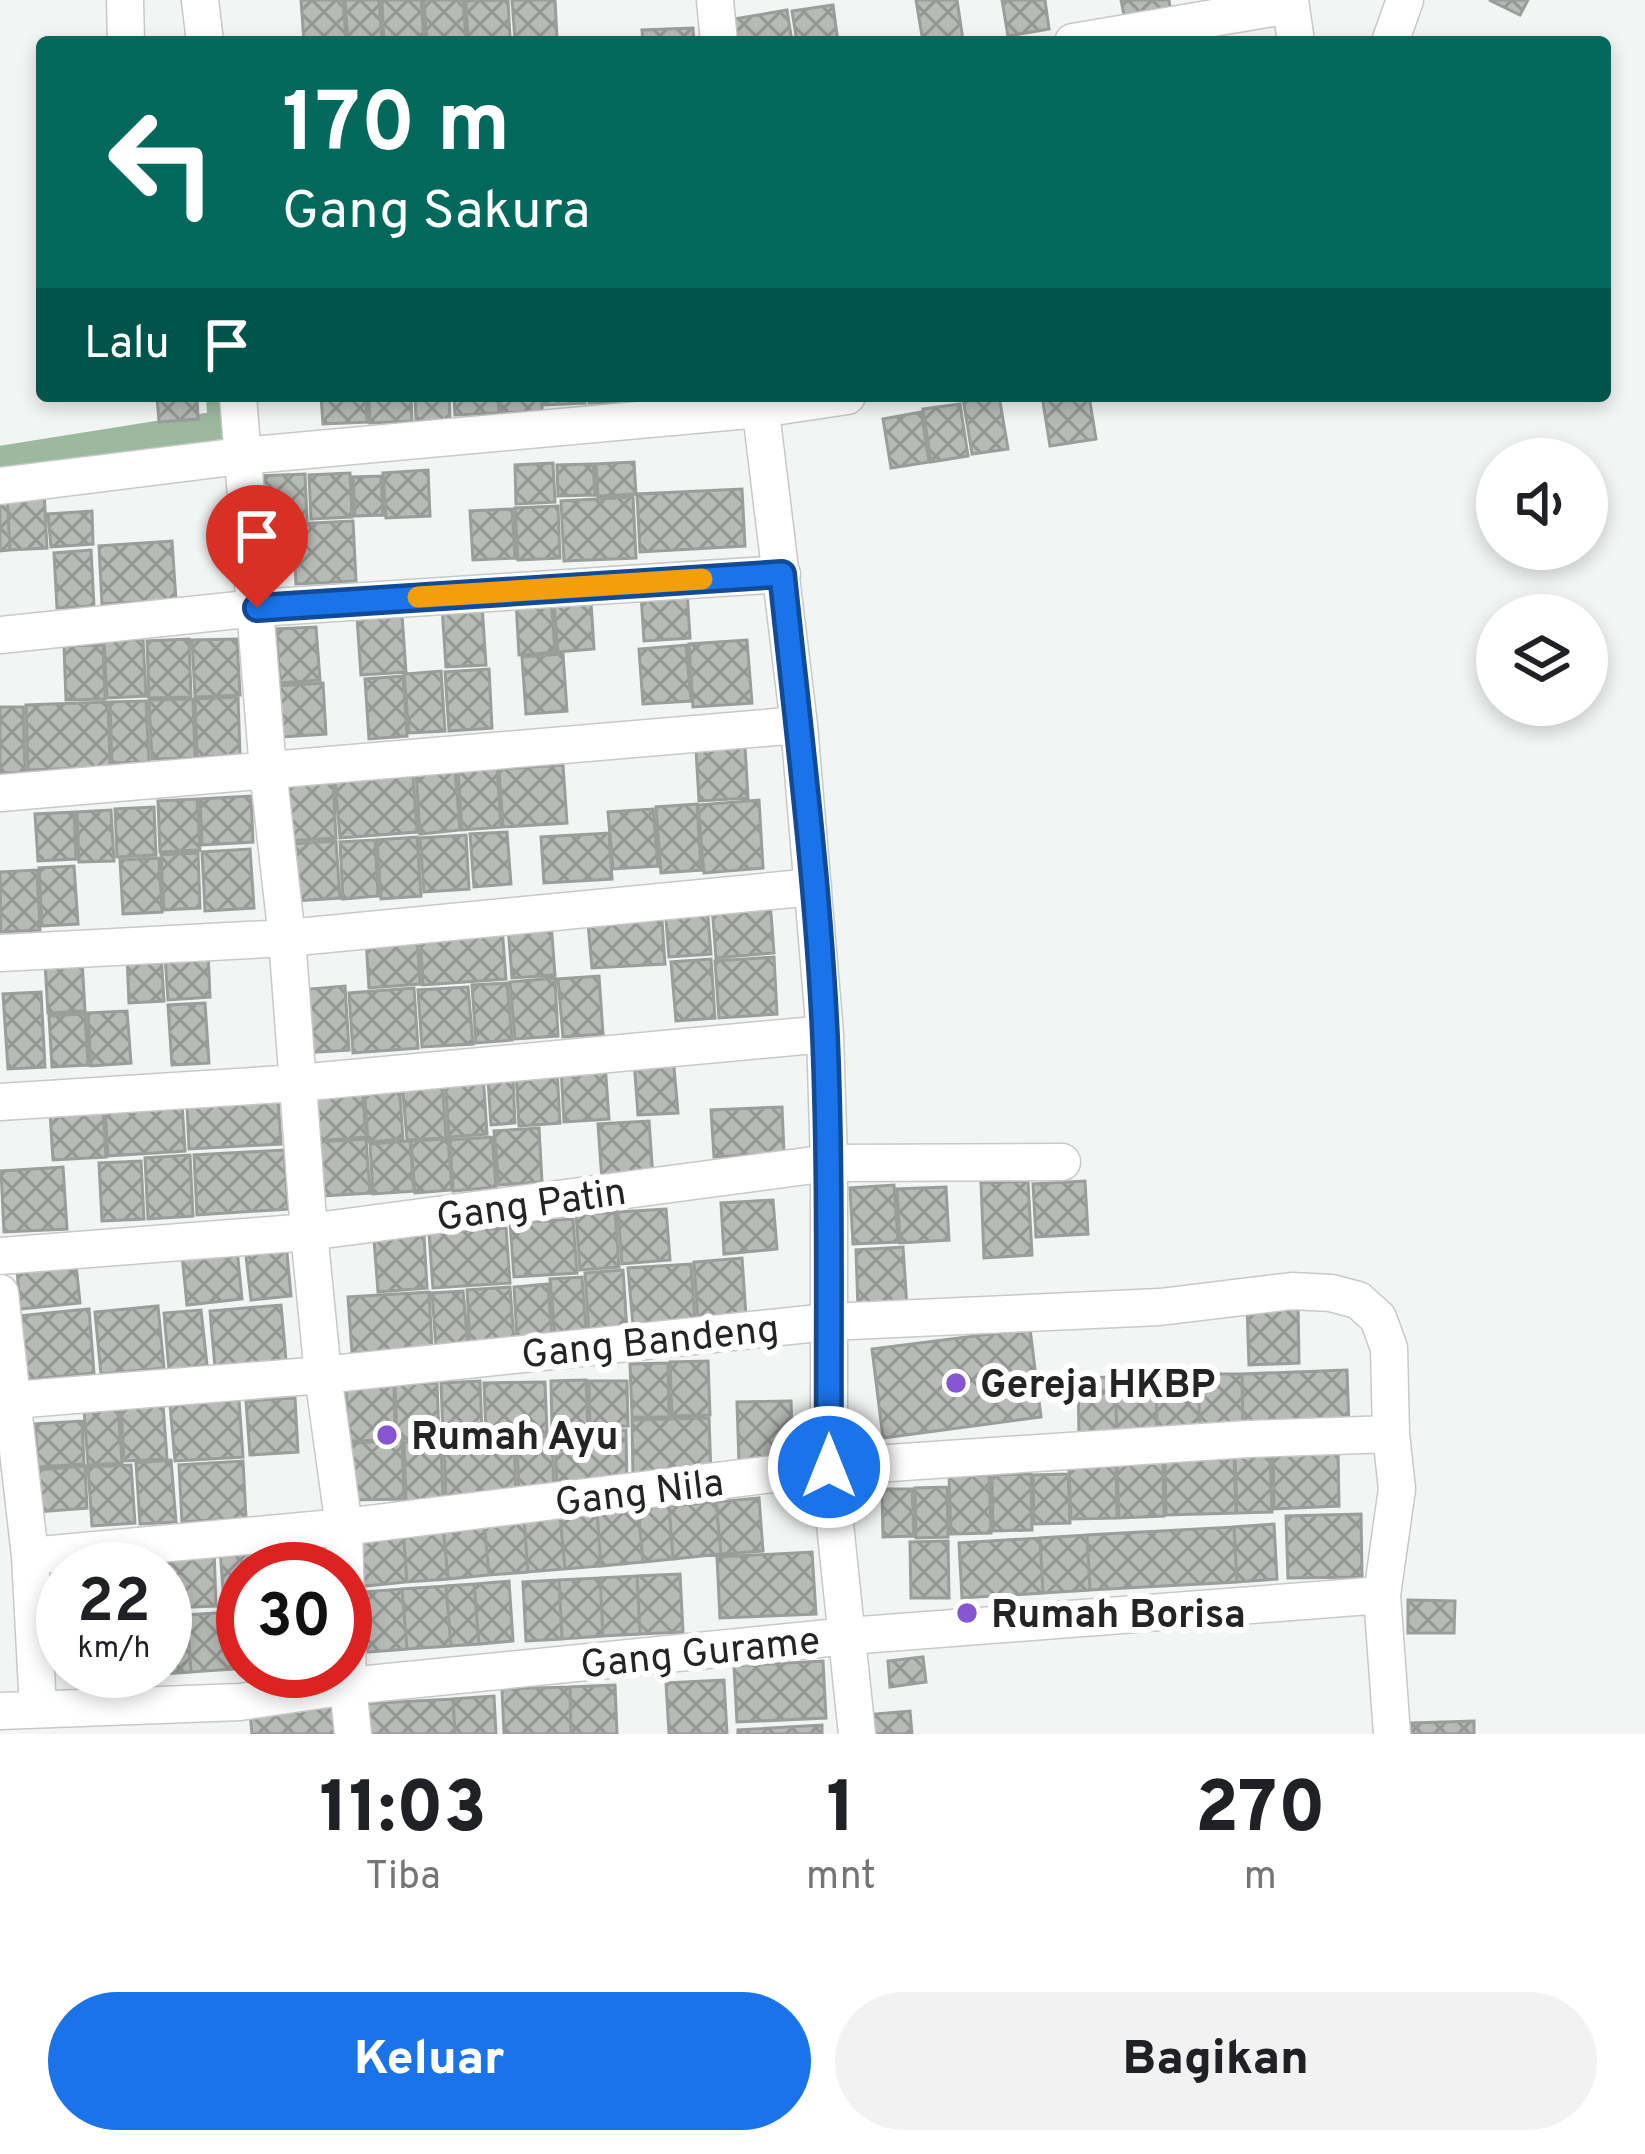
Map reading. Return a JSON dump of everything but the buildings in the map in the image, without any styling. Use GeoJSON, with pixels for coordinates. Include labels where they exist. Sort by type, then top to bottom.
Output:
{"type":"FeatureCollection","features":[{"type":"Feature","properties":{"kind":"street"},"geometry":{"type":"LineString","coordinates":[[125,0],[126,36]]}},
{"type":"Feature","properties":{"kind":"street"},"geometry":{"type":"LineString","coordinates":[[200,0],[204,36]]}},
{"type":"Feature","properties":{"kind":"street"},"geometry":{"type":"LineString","coordinates":[[715,0],[718,36]]}},
{"type":"Feature","properties":{"kind":"street"},"geometry":{"type":"LineString","coordinates":[[1392,36],[1405,0]]}},
{"type":"Feature","properties":{"kind":"street"},"geometry":{"type":"LineString","coordinates":[[1106,36],[1290,2],[1295,36]]}},
{"type":"Feature","properties":{"kind":"street"},"geometry":{"type":"LineString","coordinates":[[238,402],[309,1232],[344,1542]]}},
{"type":"Feature","properties":{"kind":"street"},"geometry":{"type":"LineString","coordinates":[[0,486],[759,402],[799,725],[825,1034],[829,1467],[857,1734]]}},
{"type":"Feature","properties":{"kind":"street"},"geometry":{"type":"LineString","coordinates":[[0,635],[257,608],[782,574]]}},
{"type":"Feature","properties":{"kind":"street"},"geometry":{"type":"LineString","coordinates":[[0,793],[799,725]]}},
{"type":"Feature","properties":{"kind":"street"},"geometry":{"type":"LineString","coordinates":[[0,952],[286,938],[813,887]]}},
{"type":"Feature","properties":{"kind":"street"},"geometry":{"type":"LineString","coordinates":[[0,1102],[298,1083],[825,1034]]}},
{"type":"Feature","properties":{"kind":"street","name":"Gang Patin"},"geometry":{"type":"LineString","coordinates":[[0,1256],[309,1232],[829,1163],[1062,1162]]}},
{"type":"Feature","properties":{"kind":"street","name":"Gang Bandeng"},"geometry":{"type":"LineString","coordinates":[[13,1400],[323,1375],[828,1322],[1160,1307],[1292,1291],[1358,1300],[1378,1318],[1389,1348],[1391,1434]]}},
{"type":"Feature","properties":{"kind":"street"},"geometry":{"type":"LineString","coordinates":[[0,1293],[30,1556],[19,1710]]}},
{"type":"Feature","properties":{"kind":"street"},"geometry":{"type":"LineString","coordinates":[[1391,1434],[1397,1490],[1382,1594],[1392,1734]]}},
{"type":"Feature","properties":{"kind":"street","name":"Gang Nila"},"geometry":{"type":"LineString","coordinates":[[30,1556],[344,1527],[829,1467],[1391,1434]]}},
{"type":"Feature","properties":{"kind":"street","name":"Gang Gurame"},"geometry":{"type":"LineString","coordinates":[[372,1685],[848,1636],[1382,1594]]}},
{"type":"Feature","properties":{"kind":"street","name":"Gang Gurame"},"geometry":{"type":"LineString","coordinates":[[19,1710],[241,1718],[310,1698]]}},
{"type":"Feature","properties":{"kind":"street"},"geometry":{"type":"LineString","coordinates":[[349,1698],[353,1734]]}},
{"type":"Feature","properties":{"kind":"waterway"},"geometry":{"type":"LineString","coordinates":[[0,464],[226,428],[224,402]]}},
{"type":"Feature","properties":{"kind":"slow traffic"},"geometry":{"type":"LineString","coordinates":[[418,597],[702,579]]}},
{"type":"Feature","properties":{"kind":"place","name":"Gereja HKBP"},"geometry":{"type":"Point","coordinates":[956,1383]}},
{"type":"Feature","properties":{"kind":"place","name":"Rumah Ayu"},"geometry":{"type":"Point","coordinates":[387,1435]}},
{"type":"Feature","properties":{"kind":"place","name":"Rumah Borisa"},"geometry":{"type":"Point","coordinates":[967,1613]}},
{"type":"Feature","properties":{"kind":"route"},"geometry":{"type":"LineString","coordinates":[[257,608],[782,574],[825,1034],[829,1467]]}}]}
